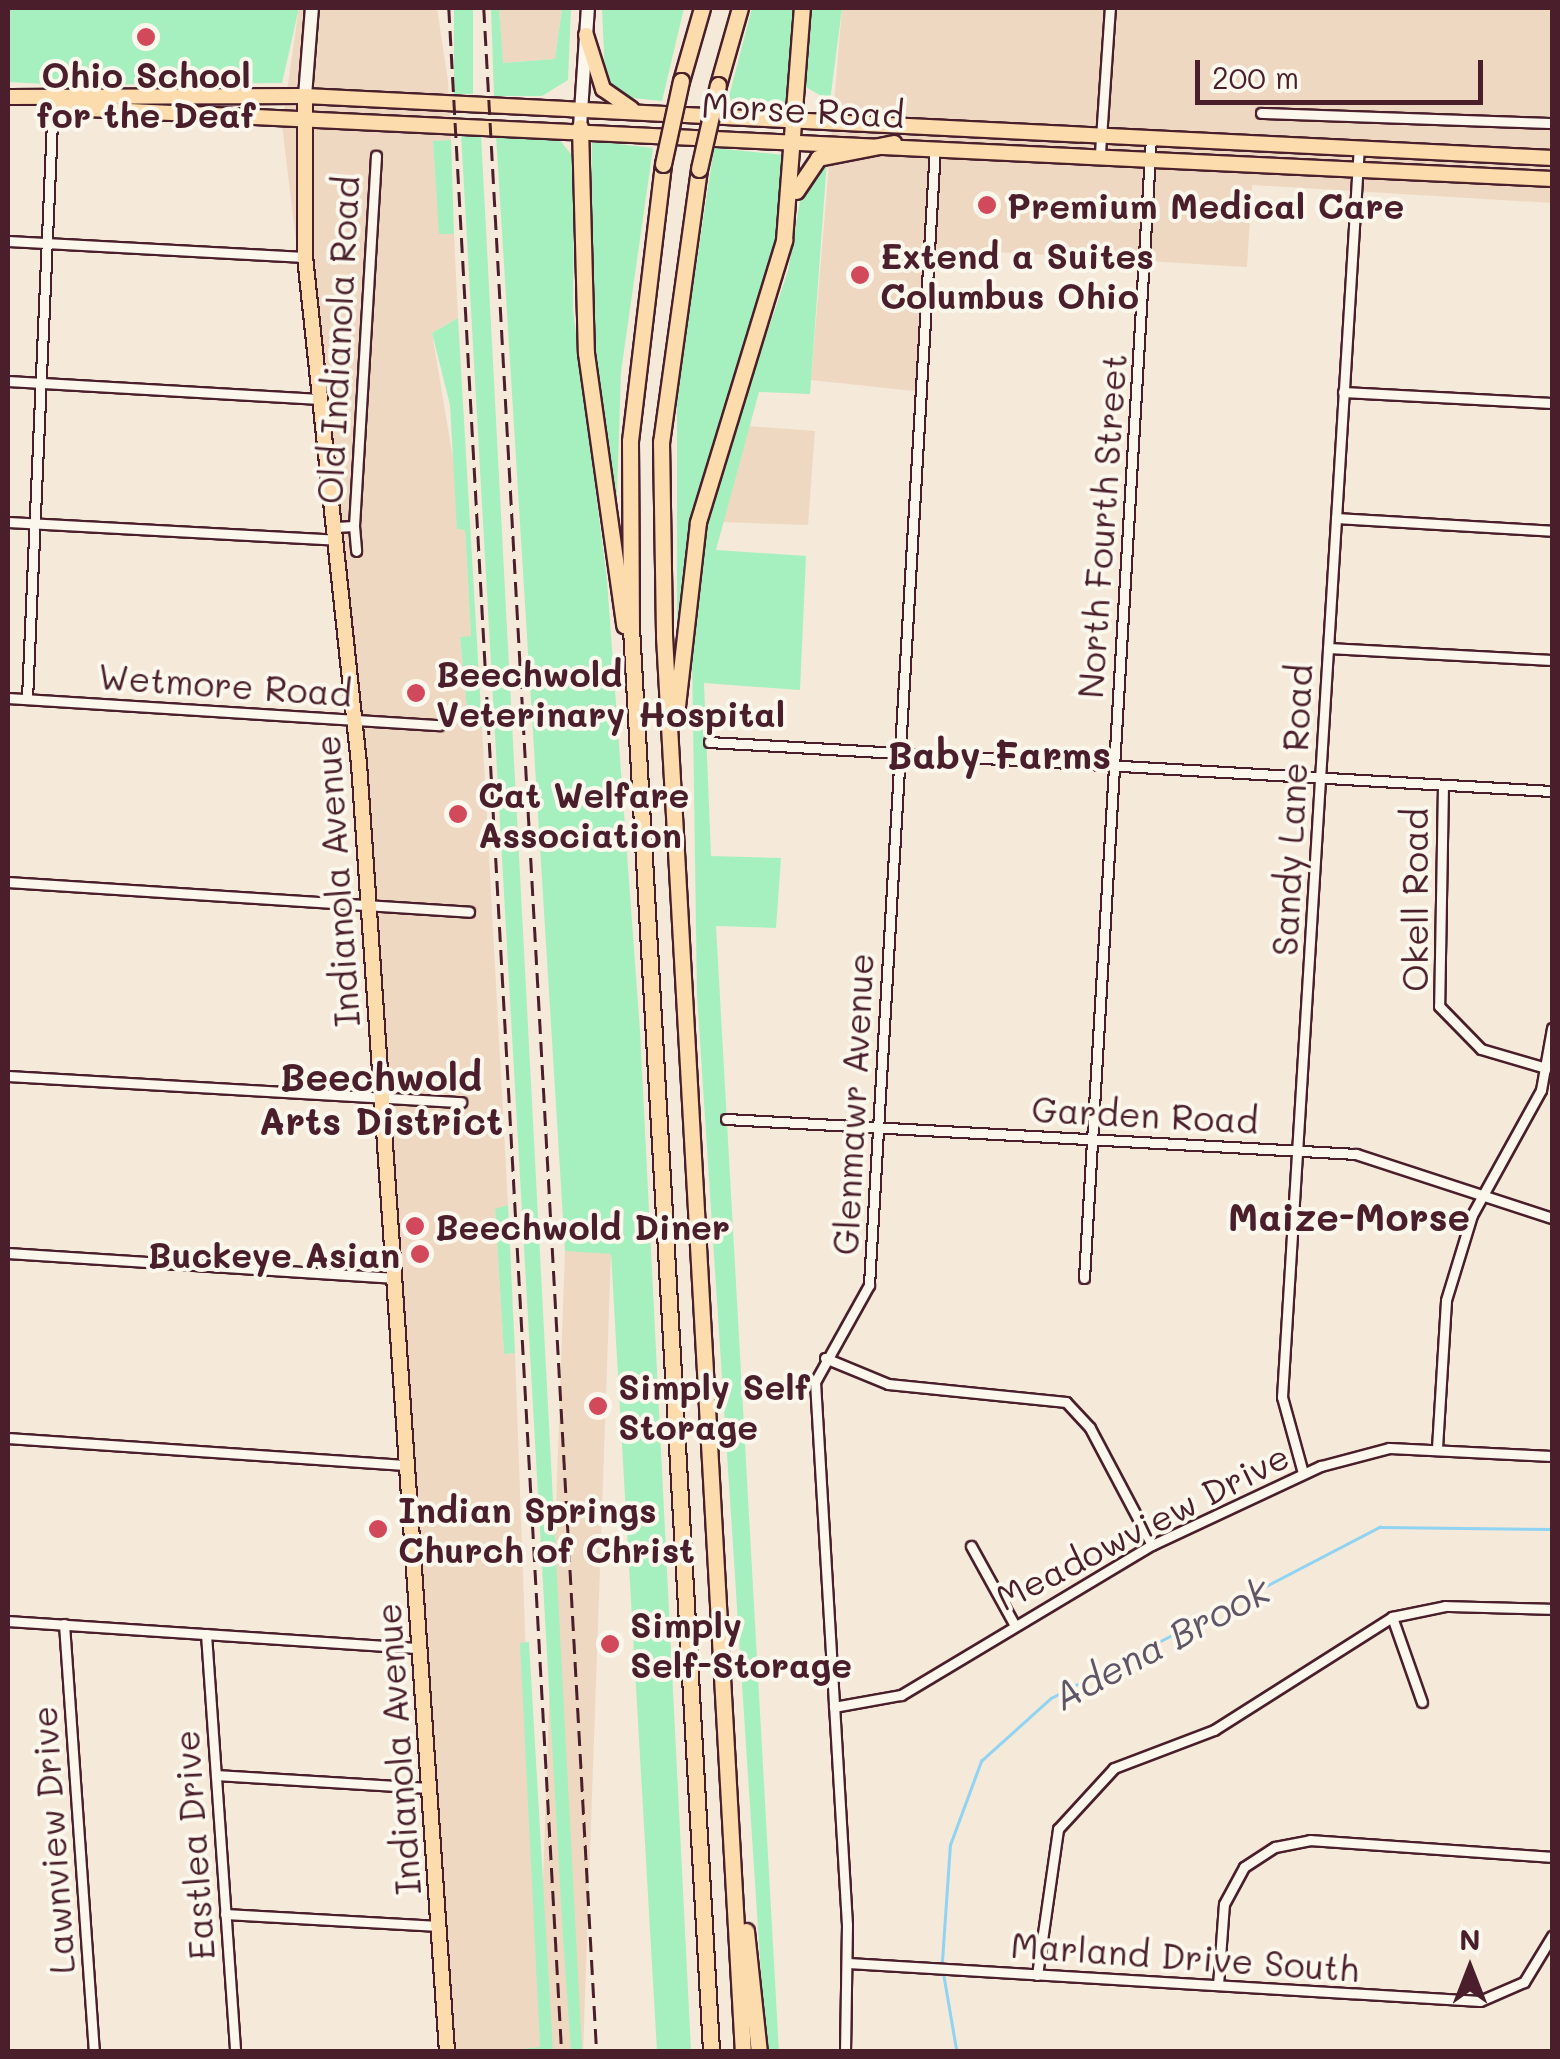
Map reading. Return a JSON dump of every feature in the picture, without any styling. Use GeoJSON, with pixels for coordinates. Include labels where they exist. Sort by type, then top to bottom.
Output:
{"type":"FeatureCollection","features":[{"type":"Feature","properties":{"kind":"highway"},"geometry":{"type":"LineString","coordinates":[[699,8],[663,164],[630,441],[634,678],[711,2052]]}},
{"type":"Feature","properties":{"kind":"highway"},"geometry":{"type":"LineString","coordinates":[[740,8],[699,170],[661,442],[672,784],[743,2052]]}},
{"type":"Feature","properties":{"kind":"highway"},"geometry":{"type":"LineString","coordinates":[[672,784],[698,522],[788,202],[796,139],[802,8]]}},
{"type":"Feature","properties":{"kind":"highway"},"geometry":{"type":"LineString","coordinates":[[580,127],[586,352],[634,678]]}},
{"type":"Feature","properties":{"kind":"highway"},"geometry":{"type":"LineString","coordinates":[[788,202],[818,158],[894,143]]}},
{"type":"Feature","properties":{"kind":"highway"},"geometry":{"type":"LineString","coordinates":[[733,1843],[760,2052]]}},
{"type":"Feature","properties":{"kind":"highway"},"geometry":{"type":"LineString","coordinates":[[700,2052],[702,1886]]}},
{"type":"Feature","properties":{"kind":"main road","name":"Indianola Avenue"},"geometry":{"type":"LineString","coordinates":[[312,8],[305,96],[305,257],[355,719],[447,2052]]}},
{"type":"Feature","properties":{"kind":"main road"},"geometry":{"type":"LineString","coordinates":[[580,127],[588,8]]}},
{"type":"Feature","properties":{"kind":"main road"},"geometry":{"type":"LineString","coordinates":[[586,35],[603,89],[647,114]]}},
{"type":"Feature","properties":{"kind":"main road","name":"Morse Road"},"geometry":{"type":"LineString","coordinates":[[8,97],[53,100],[305,96],[1552,158]]}},
{"type":"Feature","properties":{"kind":"main road","name":"Morse Road"},"geometry":{"type":"LineString","coordinates":[[53,100],[67,108],[580,127],[1552,180]]}},
{"type":"Feature","properties":{"kind":"main road"},"geometry":{"type":"LineString","coordinates":[[936,145],[1015,130]]}},
{"type":"Feature","properties":{"kind":"street"},"geometry":{"type":"LineString","coordinates":[[1100,154],[1110,8]]}},
{"type":"Feature","properties":{"kind":"street"},"geometry":{"type":"LineString","coordinates":[[26,699],[53,100]]}},
{"type":"Feature","properties":{"kind":"street"},"geometry":{"type":"LineString","coordinates":[[1261,112],[1552,123]]}},
{"type":"Feature","properties":{"kind":"street","name":"North Fourth Street"},"geometry":{"type":"LineString","coordinates":[[1084,1278],[1151,136]]}},
{"type":"Feature","properties":{"kind":"street","name":"Glenmawr Avenue"},"geometry":{"type":"LineString","coordinates":[[845,2052],[848,1962],[815,1403],[825,1358],[861,1312],[869,1286],[936,145]]}},
{"type":"Feature","properties":{"kind":"street","name":"Sandy Lane Road"},"geometry":{"type":"LineString","coordinates":[[1303,1473],[1282,1413],[1359,146]]}},
{"type":"Feature","properties":{"kind":"street","name":"Old Indianola Road"},"geometry":{"type":"LineString","coordinates":[[356,550],[354,526],[376,156]]}},
{"type":"Feature","properties":{"kind":"street"},"geometry":{"type":"LineString","coordinates":[[8,241],[305,257]]}},
{"type":"Feature","properties":{"kind":"street"},"geometry":{"type":"LineString","coordinates":[[8,382],[319,398]]}},
{"type":"Feature","properties":{"kind":"street"},"geometry":{"type":"LineString","coordinates":[[1343,392],[1552,403]]}},
{"type":"Feature","properties":{"kind":"street"},"geometry":{"type":"LineString","coordinates":[[1336,518],[1552,531]]}},
{"type":"Feature","properties":{"kind":"street","name":"Old Indianola Road"},"geometry":{"type":"LineString","coordinates":[[8,522],[336,534],[354,526]]}},
{"type":"Feature","properties":{"kind":"street"},"geometry":{"type":"LineString","coordinates":[[1328,648],[1552,660]]}},
{"type":"Feature","properties":{"kind":"street","name":"Wetmore Road"},"geometry":{"type":"LineString","coordinates":[[8,698],[439,724]]}},
{"type":"Feature","properties":{"kind":"street"},"geometry":{"type":"LineString","coordinates":[[709,742],[1552,791]]}},
{"type":"Feature","properties":{"kind":"street","name":"Okell Road"},"geometry":{"type":"LineString","coordinates":[[1443,785],[1439,1006],[1481,1049],[1546,1068]]}},
{"type":"Feature","properties":{"kind":"street"},"geometry":{"type":"LineString","coordinates":[[8,882],[468,912]]}},
{"type":"Feature","properties":{"kind":"street"},"geometry":{"type":"LineString","coordinates":[[1437,1448],[1446,1300],[1486,1192],[1546,1068],[1552,1028]]}},
{"type":"Feature","properties":{"kind":"street"},"geometry":{"type":"LineString","coordinates":[[8,1076],[461,1102]]}},
{"type":"Feature","properties":{"kind":"street","name":"Garden Road"},"geometry":{"type":"LineString","coordinates":[[726,1119],[1356,1154],[1486,1192],[1552,1218]]}},
{"type":"Feature","properties":{"kind":"street"},"geometry":{"type":"LineString","coordinates":[[8,1252],[394,1278]]}},
{"type":"Feature","properties":{"kind":"street"},"geometry":{"type":"LineString","coordinates":[[825,1358],[888,1384],[1066,1402],[1090,1428],[1152,1545]]}},
{"type":"Feature","properties":{"kind":"street"},"geometry":{"type":"LineString","coordinates":[[8,1438],[404,1466]]}},
{"type":"Feature","properties":{"kind":"street","name":"Meadowview Drive"},"geometry":{"type":"LineString","coordinates":[[834,1707],[901,1695],[1013,1622],[1152,1545],[1303,1473],[1389,1448],[1552,1456]]}},
{"type":"Feature","properties":{"kind":"street"},"geometry":{"type":"LineString","coordinates":[[970,1546],[1013,1622]]}},
{"type":"Feature","properties":{"kind":"street"},"geometry":{"type":"LineString","coordinates":[[1037,1975],[1048,1859],[1096,1782],[1214,1730],[1392,1618],[1446,1606],[1552,1609]]}},
{"type":"Feature","properties":{"kind":"street"},"geometry":{"type":"LineString","coordinates":[[1392,1618],[1422,1702]]}},
{"type":"Feature","properties":{"kind":"street"},"geometry":{"type":"LineString","coordinates":[[8,1621],[419,1648]]}},
{"type":"Feature","properties":{"kind":"street","name":"Lawnview Drive"},"geometry":{"type":"LineString","coordinates":[[64,1624],[94,2052]]}},
{"type":"Feature","properties":{"kind":"street","name":"Eastlea Drive"},"geometry":{"type":"LineString","coordinates":[[206,1634],[235,2052]]}},
{"type":"Feature","properties":{"kind":"street"},"geometry":{"type":"LineString","coordinates":[[216,1775],[429,1788]]}},
{"type":"Feature","properties":{"kind":"street"},"geometry":{"type":"LineString","coordinates":[[1218,1985],[1224,1904],[1244,1867],[1275,1847],[1310,1840],[1552,1857]]}},
{"type":"Feature","properties":{"kind":"street"},"geometry":{"type":"LineString","coordinates":[[226,1914],[439,1926]]}},
{"type":"Feature","properties":{"kind":"street","name":"Marland Drive South"},"geometry":{"type":"LineString","coordinates":[[848,1962],[1461,2002],[1516,1988],[1552,1936]]}},
{"type":"Feature","properties":{"kind":"shaded area"},"geometry":{"type":"Polygon","coordinates":[[[299,8],[437,8],[448,81],[451,140],[433,141],[440,234],[454,234],[458,318],[432,333],[465,530],[471,637],[460,638],[469,729],[482,728],[508,1205],[495,1210],[504,1354],[515,1353],[540,2047],[523,2051],[448,2051],[354,721],[282,125],[299,8]]]}},
{"type":"Feature","properties":{"kind":"shaded area"},"geometry":{"type":"Polygon","coordinates":[[[499,8],[562,8],[555,59],[502,63],[499,8]]]}},
{"type":"Feature","properties":{"kind":"shaded area"},"geometry":{"type":"Polygon","coordinates":[[[842,8],[1552,8],[1552,203],[1252,185],[1247,267],[931,248],[923,392],[811,380],[842,8]]]}},
{"type":"Feature","properties":{"kind":"shaded area"},"geometry":{"type":"Polygon","coordinates":[[[748,426],[815,431],[808,525],[723,522],[748,426]]]}},
{"type":"Feature","properties":{"kind":"shaded area"},"geometry":{"type":"Polygon","coordinates":[[[565,1251],[611,1253],[583,2052],[537,2052],[565,1251]]]}},
{"type":"Feature","properties":{"kind":"green space","name":"Ohio School for the Deaf"},"geometry":{"type":"Polygon","coordinates":[[[8,8],[299,8],[282,83],[65,85],[8,82],[8,8]]]}},
{"type":"Feature","properties":{"kind":"green space"},"geometry":{"type":"Polygon","coordinates":[[[454,8],[473,8],[473,94],[454,94],[454,8]]]}},
{"type":"Feature","properties":{"kind":"green space"},"geometry":{"type":"Polygon","coordinates":[[[491,8],[499,8],[503,63],[555,59],[562,8],[571,8],[568,80],[542,96],[494,96],[491,8]]]}},
{"type":"Feature","properties":{"kind":"green space"},"geometry":{"type":"Polygon","coordinates":[[[602,8],[684,8],[662,101],[624,97],[605,77],[602,8]]]}},
{"type":"Feature","properties":{"kind":"green space"},"geometry":{"type":"Polygon","coordinates":[[[752,8],[797,8],[785,106],[727,104],[752,8]]]}},
{"type":"Feature","properties":{"kind":"green space"},"geometry":{"type":"Polygon","coordinates":[[[811,8],[842,8],[830,101],[804,86],[811,8]]]}},
{"type":"Feature","properties":{"kind":"green space"},"geometry":{"type":"Polygon","coordinates":[[[461,133],[481,135],[582,2051],[571,2051],[563,1937],[461,133]]]}},
{"type":"Feature","properties":{"kind":"green space"},"geometry":{"type":"Polygon","coordinates":[[[496,135],[559,139],[574,158],[573,310],[607,581],[640,1031],[691,2051],[657,2051],[611,1254],[565,1251],[496,135]]]}},
{"type":"Feature","properties":{"kind":"green space"},"geometry":{"type":"Polygon","coordinates":[[[451,140],[454,234],[439,234],[433,141],[451,140]]]}},
{"type":"Feature","properties":{"kind":"green space"},"geometry":{"type":"Polygon","coordinates":[[[592,141],[653,148],[621,372],[616,523],[589,327],[592,141]]]}},
{"type":"Feature","properties":{"kind":"green space"},"geometry":{"type":"Polygon","coordinates":[[[714,148],[785,155],[776,239],[696,501],[677,634],[677,392],[714,148]]]}},
{"type":"Feature","properties":{"kind":"green space"},"geometry":{"type":"Polygon","coordinates":[[[827,160],[810,394],[759,392],[716,550],[806,556],[800,690],[704,683],[711,856],[781,858],[776,928],[716,926],[779,2052],[766,2051],[697,995],[692,653],[707,511],[788,271],[801,195],[827,160]]]}},
{"type":"Feature","properties":{"kind":"green space"},"geometry":{"type":"Polygon","coordinates":[[[458,318],[482,728],[469,730],[460,637],[471,636],[465,530],[457,529],[450,405],[432,333],[458,318]]]}},
{"type":"Feature","properties":{"kind":"green space"},"geometry":{"type":"Polygon","coordinates":[[[508,1205],[515,1353],[504,1354],[495,1209],[508,1205]]]}},
{"type":"Feature","properties":{"kind":"green space"},"geometry":{"type":"Polygon","coordinates":[[[529,1642],[553,2051],[523,2049],[540,2047],[520,1643],[529,1642]]]}},
{"type":"Feature","properties":{"kind":"waterway","name":"Adena Brook"},"geometry":{"type":"LineString","coordinates":[[942,1961],[950,1845],[981,1761],[1051,1698],[1380,1527],[1552,1529]]}},
{"type":"Feature","properties":{"kind":"waterway","name":"Adena Brook"},"geometry":{"type":"LineString","coordinates":[[944,1976],[957,2052]]}},
{"type":"Feature","properties":{"kind":"railway"},"geometry":{"type":"LineString","coordinates":[[449,8],[562,2052]]}},
{"type":"Feature","properties":{"kind":"railway"},"geometry":{"type":"LineString","coordinates":[[484,8],[597,2052]]}},
{"type":"Feature","properties":{"kind":"place","name":"Ohio School for the Deaf"},"geometry":{"type":"Point","coordinates":[146,37]}},
{"type":"Feature","properties":{"kind":"place","name":"Premium Medical Care"},"geometry":{"type":"Point","coordinates":[987,205]}},
{"type":"Feature","properties":{"kind":"place","name":"Extend a Suites Columbus Ohio"},"geometry":{"type":"Point","coordinates":[860,275]}},
{"type":"Feature","properties":{"kind":"place","name":"Beechwold Veterinary Hospital"},"geometry":{"type":"Point","coordinates":[416,693]}},
{"type":"Feature","properties":{"kind":"place","name":"Cat Welfare Association"},"geometry":{"type":"Point","coordinates":[458,814]}},
{"type":"Feature","properties":{"kind":"place","name":"Beechwold Diner"},"geometry":{"type":"Point","coordinates":[415,1226]}},
{"type":"Feature","properties":{"kind":"place","name":"Buckeye Asian"},"geometry":{"type":"Point","coordinates":[420,1254]}},
{"type":"Feature","properties":{"kind":"place","name":"Simply Self Storage"},"geometry":{"type":"Point","coordinates":[598,1406]}},
{"type":"Feature","properties":{"kind":"place","name":"Indian Springs Church of Christ"},"geometry":{"type":"Point","coordinates":[378,1529]}},
{"type":"Feature","properties":{"kind":"place","name":"Simply Self-Storage"},"geometry":{"type":"Point","coordinates":[610,1644]}},
{"type":"Feature","properties":{"kind":"district","name":"Baby Farms"},"geometry":{"type":"Point","coordinates":[999,755]}},
{"type":"Feature","properties":{"kind":"district","name":"Beechwold Arts District"},"geometry":{"type":"Point","coordinates":[381,1099]}},
{"type":"Feature","properties":{"kind":"district","name":"Maize-Morse"},"geometry":{"type":"Point","coordinates":[1349,1217]}}]}
